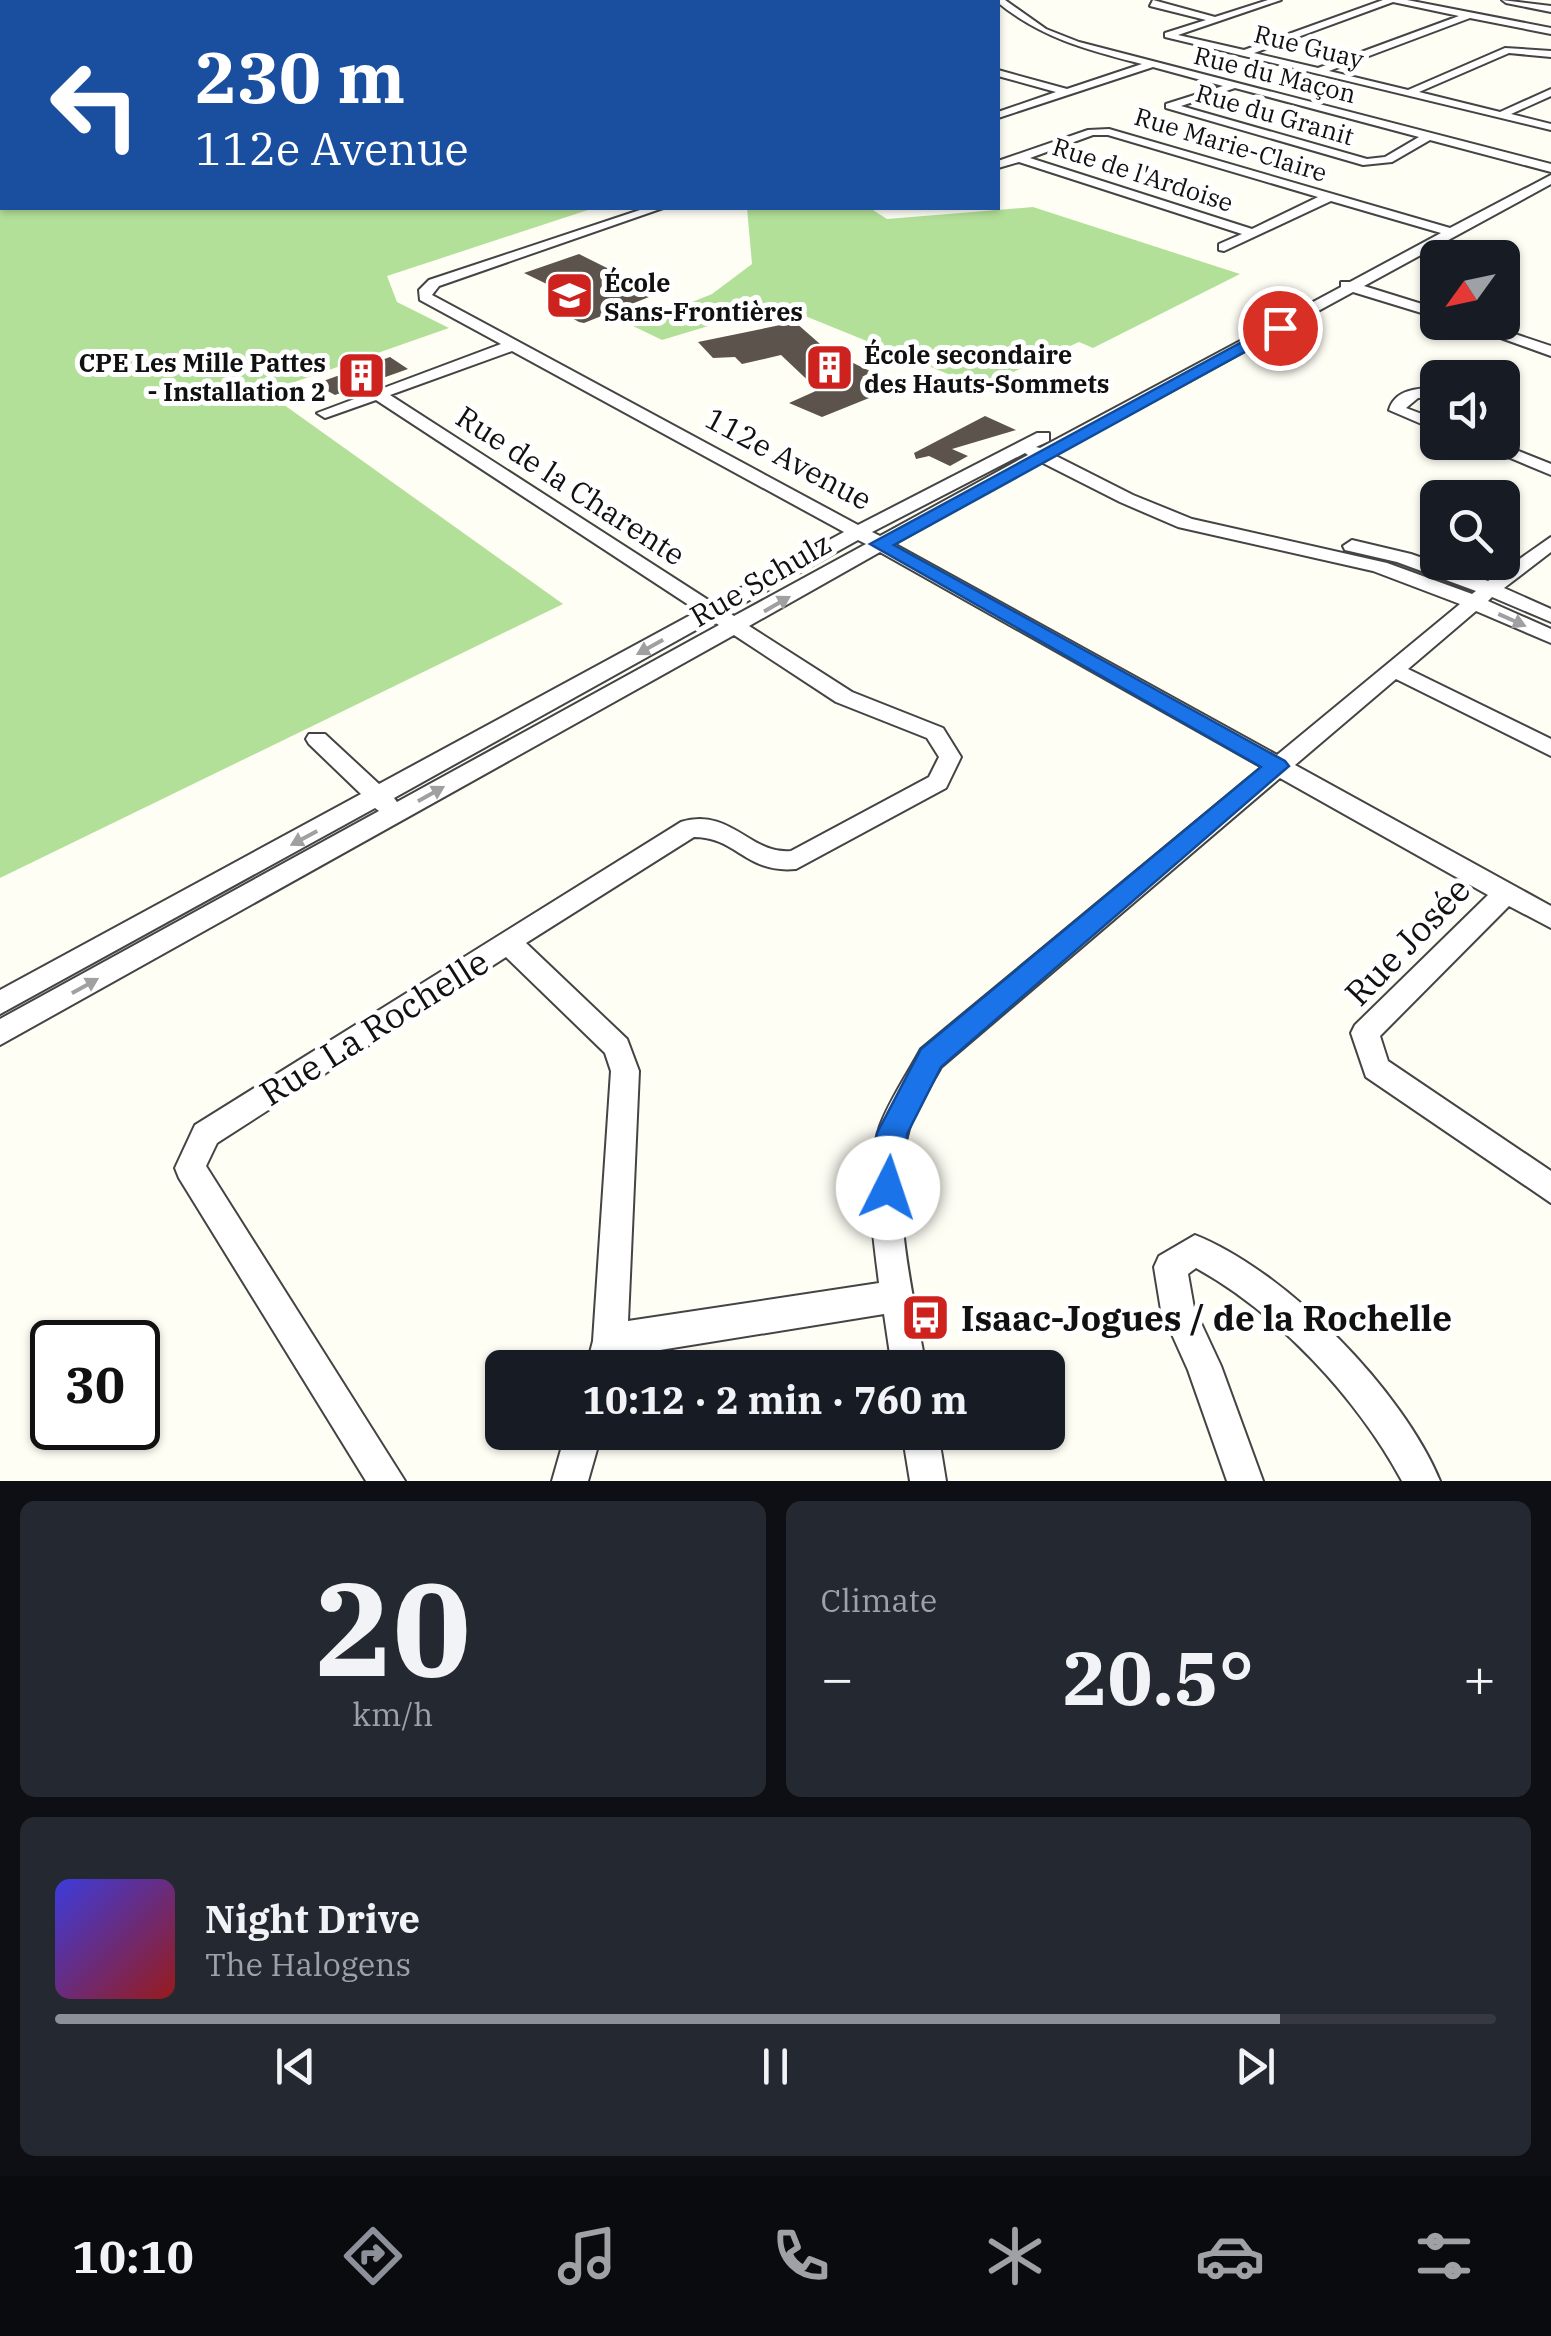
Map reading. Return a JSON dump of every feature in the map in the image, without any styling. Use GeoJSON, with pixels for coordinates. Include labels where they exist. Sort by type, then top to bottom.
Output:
{"type":"FeatureCollection","features":[{"type":"Feature","properties":{"kind":"street"},"geometry":{"type":"LineString","coordinates":[[1158,0],[1153,4],[1216,19]]}},
{"type":"Feature","properties":{"kind":"street","name":"Rue Guay"},"geometry":{"type":"LineString","coordinates":[[1277,0],[1168,35],[1551,127]]}},
{"type":"Feature","properties":{"kind":"street"},"geometry":{"type":"LineString","coordinates":[[1245,54],[1393,0],[1551,31]]}},
{"type":"Feature","properties":{"kind":"street"},"geometry":{"type":"LineString","coordinates":[[1506,0],[1551,8]]}},
{"type":"Feature","properties":{"kind":"street","name":"Rue du Maçon"},"geometry":{"type":"LineString","coordinates":[[1000,1],[1044,31],[1066,40],[1550,169]]}},
{"type":"Feature","properties":{"kind":"street"},"geometry":{"type":"LineString","coordinates":[[1000,12],[1018,11]]}},
{"type":"Feature","properties":{"kind":"street"},"geometry":{"type":"LineString","coordinates":[[1318,71],[1469,15]]}},
{"type":"Feature","properties":{"kind":"street"},"geometry":{"type":"LineString","coordinates":[[1409,93],[1508,50],[1551,54]]}},
{"type":"Feature","properties":{"kind":"street"},"geometry":{"type":"LineString","coordinates":[[1000,113],[1149,64]]}},
{"type":"Feature","properties":{"kind":"street"},"geometry":{"type":"LineString","coordinates":[[1000,74],[1067,92]]}},
{"type":"Feature","properties":{"kind":"street","name":"Rue du Granit"},"geometry":{"type":"LineString","coordinates":[[1232,86],[1170,106],[1367,163],[1388,160],[1429,136]]}},
{"type":"Feature","properties":{"kind":"street"},"geometry":{"type":"LineString","coordinates":[[1500,115],[1551,92]]}},
{"type":"Feature","properties":{"kind":"street","name":"Rue Marie-Claire"},"geometry":{"type":"LineString","coordinates":[[1000,164],[1092,132],[1108,132],[1453,233]]}},
{"type":"Feature","properties":{"kind":"street","name":"Rue de l'Ardoise"},"geometry":{"type":"LineString","coordinates":[[1019,158],[1253,233]]}},
{"type":"Feature","properties":{"kind":"street","name":"Rue Schulz"},"geometry":{"type":"LineString","coordinates":[[0,1003],[734,629],[962,500],[1039,448],[1335,281],[1498,192],[1550,169]]}},
{"type":"Feature","properties":{"kind":"street","name":"Rue Schulz"},"geometry":{"type":"LineString","coordinates":[[0,1033],[711,614],[858,532],[942,488],[1039,448],[1355,288],[1518,197],[1550,169]]}},
{"type":"Feature","properties":{"kind":"street"},"geometry":{"type":"LineString","coordinates":[[1498,192],[1518,197]]}},
{"type":"Feature","properties":{"kind":"street"},"geometry":{"type":"LineString","coordinates":[[1224,247],[1329,197]]}},
{"type":"Feature","properties":{"kind":"street","name":"112e Avenue"},"geometry":{"type":"LineString","coordinates":[[650,210],[434,282],[426,290],[426,297],[880,544],[1551,918]]}},
{"type":"Feature","properties":{"kind":"street"},"geometry":{"type":"LineString","coordinates":[[1335,281],[1420,308]]}},
{"type":"Feature","properties":{"kind":"street"},"geometry":{"type":"LineString","coordinates":[[1517,340],[1551,351]]}},
{"type":"Feature","properties":{"kind":"street"},"geometry":{"type":"LineString","coordinates":[[325,413],[511,346]]}},
{"type":"Feature","properties":{"kind":"street"},"geometry":{"type":"LineString","coordinates":[[1420,392],[1398,404],[1397,410],[1420,418]]}},
{"type":"Feature","properties":{"kind":"street","name":"Rue de la Charente"},"geometry":{"type":"LineString","coordinates":[[377,394],[844,697],[935,733],[950,757],[938,782],[796,860],[777,864],[757,857],[720,829],[690,828],[508,942]]}},
{"type":"Feature","properties":{"kind":"street"},"geometry":{"type":"LineString","coordinates":[[1039,448],[1144,508],[1186,523],[1251,542],[1376,566],[1551,616]]}},
{"type":"Feature","properties":{"kind":"street"},"geometry":{"type":"LineString","coordinates":[[1520,458],[1551,470]]}},
{"type":"Feature","properties":{"kind":"street"},"geometry":{"type":"LineString","coordinates":[[942,488],[962,500]]}},
{"type":"Feature","properties":{"kind":"street"},"geometry":{"type":"LineString","coordinates":[[906,1350],[888,1188],[892,1133],[931,1058],[1482,596],[1551,544]]}},
{"type":"Feature","properties":{"kind":"street"},"geometry":{"type":"LineString","coordinates":[[1482,596],[1551,637]]}},
{"type":"Feature","properties":{"kind":"street"},"geometry":{"type":"LineString","coordinates":[[1396,671],[1551,748]]}},
{"type":"Feature","properties":{"kind":"street"},"geometry":{"type":"LineString","coordinates":[[316,740],[387,806]]}},
{"type":"Feature","properties":{"kind":"street","name":"Rue Josée"},"geometry":{"type":"LineString","coordinates":[[1506,893],[1365,1033],[1376,1068],[1551,1188]]}},
{"type":"Feature","properties":{"kind":"street","name":"Rue La Rochelle"},"geometry":{"type":"LineString","coordinates":[[387,1481],[190,1168],[206,1134],[508,942],[617,1047],[626,1070],[606,1350]]}},
{"type":"Feature","properties":{"kind":"street"},"geometry":{"type":"LineString","coordinates":[[1246,1481],[1204,1366],[1178,1310],[1170,1267],[1196,1250],[1250,1280],[1303,1327],[1390,1426],[1422,1481]]}},
{"type":"Feature","properties":{"kind":"street","name":"Rue La Rochelle"},"geometry":{"type":"LineString","coordinates":[[626,1350],[898,1296]]}},
{"type":"Feature","properties":{"kind":"street"},"geometry":{"type":"LineString","coordinates":[[570,1481],[579,1450]]}},
{"type":"Feature","properties":{"kind":"street"},"geometry":{"type":"LineString","coordinates":[[923,1450],[928,1481]]}},
{"type":"Feature","properties":{"kind":"green space"},"geometry":{"type":"Polygon","coordinates":[[[1033,207],[1240,274],[1093,348],[1079,342],[980,387],[778,305],[662,340],[633,326],[712,294],[752,264],[747,210],[873,210],[887,219],[1033,207]]]}},
{"type":"Feature","properties":{"kind":"green space"},"geometry":{"type":"Polygon","coordinates":[[[0,210],[588,210],[387,276],[397,302],[449,328],[266,392],[563,604],[0,878],[0,210]]]}},
{"type":"Feature","properties":{"kind":"building","name":"École Sans-Frontières"},"geometry":{"type":"Polygon","coordinates":[[[579,254],[659,293],[579,322],[561,312],[586,303],[524,273],[579,254]]]}},
{"type":"Feature","properties":{"kind":"building","name":"École secondaire des Hauts-Sommets"},"geometry":{"type":"Polygon","coordinates":[[[795,322],[828,351],[872,372],[862,377],[889,390],[822,417],[789,403],[818,390],[781,355],[742,364],[735,357],[713,358],[698,342],[795,322]]]}},
{"type":"Feature","properties":{"kind":"building","name":"CPE Les Mille Pattes - Installation 2"},"geometry":{"type":"Polygon","coordinates":[[[390,357],[408,369],[335,395],[315,384],[390,357]]]}},
{"type":"Feature","properties":{"kind":"building"},"geometry":{"type":"Polygon","coordinates":[[[985,416],[1016,430],[952,449],[968,456],[950,466],[929,456],[916,459],[914,453],[985,416]]]}},
{"type":"Feature","properties":{"kind":"place","name":"École Sans-Frontières"},"geometry":{"type":"Point","coordinates":[569,296]}},
{"type":"Feature","properties":{"kind":"place","name":"École secondaire des Hauts-Sommets"},"geometry":{"type":"Point","coordinates":[829,368]}},
{"type":"Feature","properties":{"kind":"place","name":"CPE Les Mille Pattes - Installation 2"},"geometry":{"type":"Point","coordinates":[361,376]}},
{"type":"Feature","properties":{"kind":"place","name":"Isaac-Jogues / de la Rochelle"},"geometry":{"type":"Point","coordinates":[926,1318]}},
{"type":"Feature","properties":{"kind":"route"},"geometry":{"type":"LineString","coordinates":[[888,1188],[892,1133],[931,1058],[1277,766],[880,544],[1280,328]]}}]}
